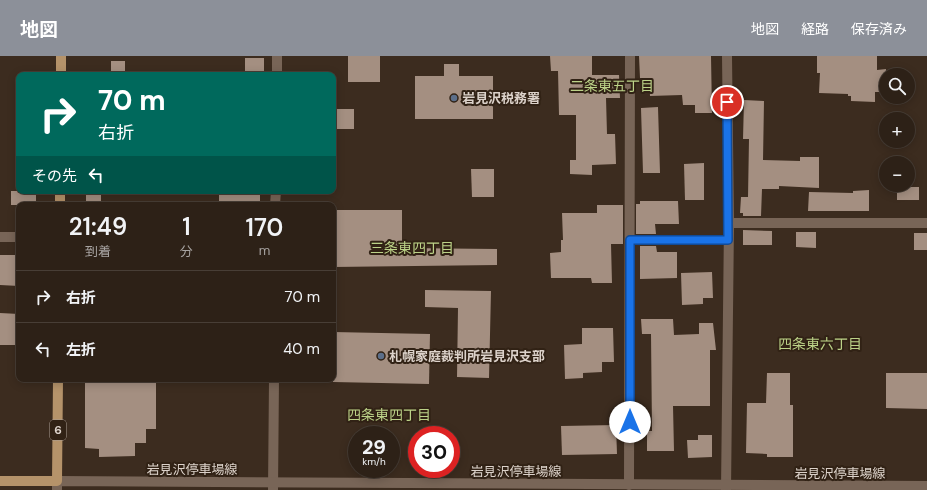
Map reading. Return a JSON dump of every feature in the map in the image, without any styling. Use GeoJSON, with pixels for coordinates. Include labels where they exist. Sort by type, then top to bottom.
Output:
{"type":"FeatureCollection","features":[{"type":"Feature","properties":{"kind":"main road"},"geometry":{"type":"LineString","coordinates":[[61,56],[61,72]]}},
{"type":"Feature","properties":{"kind":"main road","name":"6"},"geometry":{"type":"LineString","coordinates":[[57,486],[58,382]]}},
{"type":"Feature","properties":{"kind":"main road"},"geometry":{"type":"LineString","coordinates":[[0,481],[57,486]]}},
{"type":"Feature","properties":{"kind":"street"},"geometry":{"type":"LineString","coordinates":[[277,56],[277,72]]}},
{"type":"Feature","properties":{"kind":"street"},"geometry":{"type":"LineString","coordinates":[[630,56],[630,485]]}},
{"type":"Feature","properties":{"kind":"street"},"geometry":{"type":"LineString","coordinates":[[726,487],[728,240],[727,56]]}},
{"type":"Feature","properties":{"kind":"street"},"geometry":{"type":"LineString","coordinates":[[728,223],[927,223]]}},
{"type":"Feature","properties":{"kind":"street"},"geometry":{"type":"LineString","coordinates":[[0,237],[16,237]]}},
{"type":"Feature","properties":{"kind":"street"},"geometry":{"type":"LineString","coordinates":[[630,240],[728,240]]}},
{"type":"Feature","properties":{"kind":"street"},"geometry":{"type":"LineString","coordinates":[[273,486],[274,382]]}},
{"type":"Feature","properties":{"kind":"street","name":"岩見沢停車場線"},"geometry":{"type":"LineString","coordinates":[[57,486],[927,486]]}},
{"type":"Feature","properties":{"kind":"building"},"geometry":{"type":"Polygon","coordinates":[[[348,56],[380,56],[380,82],[348,82],[348,56]]]}},
{"type":"Feature","properties":{"kind":"building"},"geometry":{"type":"Polygon","coordinates":[[[550,56],[592,56],[592,75],[619,75],[620,98],[606,98],[607,134],[615,134],[616,164],[592,165],[592,175],[570,174],[570,160],[576,160],[576,115],[559,115],[558,71],[551,71],[550,56]]]}},
{"type":"Feature","properties":{"kind":"building"},"geometry":{"type":"Polygon","coordinates":[[[639,56],[711,56],[712,113],[695,113],[695,105],[683,105],[682,95],[650,96],[649,78],[640,78],[639,56]]]}},
{"type":"Feature","properties":{"kind":"building"},"geometry":{"type":"Polygon","coordinates":[[[817,56],[877,56],[877,70],[879,70],[879,92],[875,92],[875,102],[851,101],[851,96],[848,96],[848,94],[819,93],[820,73],[817,73],[817,56]]]}},
{"type":"Feature","properties":{"kind":"building"},"geometry":{"type":"Polygon","coordinates":[[[245,58],[264,58],[264,72],[245,72],[245,58]]]}},
{"type":"Feature","properties":{"kind":"building"},"geometry":{"type":"Polygon","coordinates":[[[111,61],[125,61],[125,72],[111,72],[111,61]]]}},
{"type":"Feature","properties":{"kind":"building","name":"岩見沢税務署"},"geometry":{"type":"Polygon","coordinates":[[[444,64],[459,64],[459,76],[493,76],[493,119],[415,119],[415,76],[444,76],[444,64]]]}},
{"type":"Feature","properties":{"kind":"building"},"geometry":{"type":"Polygon","coordinates":[[[744,100],[764,101],[763,160],[800,161],[800,157],[819,157],[819,188],[779,186],[779,189],[762,189],[761,216],[743,216],[743,213],[740,213],[741,197],[748,197],[749,139],[743,139],[744,100]]]}},
{"type":"Feature","properties":{"kind":"building"},"geometry":{"type":"Polygon","coordinates":[[[658,107],[660,173],[643,173],[641,108],[658,107]]]}},
{"type":"Feature","properties":{"kind":"building"},"geometry":{"type":"Polygon","coordinates":[[[336,109],[354,109],[354,129],[336,129],[336,109]]]}},
{"type":"Feature","properties":{"kind":"building"},"geometry":{"type":"Polygon","coordinates":[[[704,163],[704,200],[685,200],[684,164],[704,163]]]}},
{"type":"Feature","properties":{"kind":"building"},"geometry":{"type":"Polygon","coordinates":[[[471,169],[494,169],[494,197],[472,197],[471,169]]]}},
{"type":"Feature","properties":{"kind":"building"},"geometry":{"type":"Polygon","coordinates":[[[915,187],[919,187],[919,200],[897,200],[897,192],[915,192],[915,187]]]}},
{"type":"Feature","properties":{"kind":"building"},"geometry":{"type":"Polygon","coordinates":[[[869,190],[869,211],[808,211],[809,192],[853,193],[853,191],[869,190]]]}},
{"type":"Feature","properties":{"kind":"building"},"geometry":{"type":"Polygon","coordinates":[[[11,191],[16,191],[16,194],[36,194],[36,202],[16,202],[16,205],[11,205],[11,191]]]}},
{"type":"Feature","properties":{"kind":"building"},"geometry":{"type":"Polygon","coordinates":[[[86,194],[101,194],[101,202],[86,202],[86,194]]]}},
{"type":"Feature","properties":{"kind":"building"},"geometry":{"type":"Polygon","coordinates":[[[219,194],[260,194],[260,202],[219,202],[219,194]]]}},
{"type":"Feature","properties":{"kind":"building"},"geometry":{"type":"Polygon","coordinates":[[[640,201],[678,201],[679,224],[655,224],[656,234],[636,234],[636,204],[640,204],[640,201]]]}},
{"type":"Feature","properties":{"kind":"building"},"geometry":{"type":"Polygon","coordinates":[[[597,205],[623,205],[623,244],[611,244],[612,283],[592,283],[591,278],[551,278],[550,253],[561,252],[561,240],[563,240],[562,213],[597,213],[597,205]]]}},
{"type":"Feature","properties":{"kind":"building"},"geometry":{"type":"Polygon","coordinates":[[[336,210],[402,210],[402,248],[497,249],[497,265],[336,267],[336,210]]]}},
{"type":"Feature","properties":{"kind":"building"},"geometry":{"type":"Polygon","coordinates":[[[743,230],[772,231],[772,245],[743,245],[743,230]]]}},
{"type":"Feature","properties":{"kind":"building"},"geometry":{"type":"Polygon","coordinates":[[[796,232],[816,232],[816,248],[796,247],[796,232]]]}},
{"type":"Feature","properties":{"kind":"building"},"geometry":{"type":"Polygon","coordinates":[[[914,233],[927,233],[927,250],[914,250],[914,233]]]}},
{"type":"Feature","properties":{"kind":"building"},"geometry":{"type":"Polygon","coordinates":[[[640,246],[656,246],[657,252],[677,252],[677,278],[640,279],[640,246]]]}},
{"type":"Feature","properties":{"kind":"building"},"geometry":{"type":"Polygon","coordinates":[[[0,255],[16,255],[16,286],[0,285],[0,255]]]}},
{"type":"Feature","properties":{"kind":"building"},"geometry":{"type":"Polygon","coordinates":[[[712,272],[713,298],[703,298],[703,304],[682,305],[681,273],[712,272]]]}},
{"type":"Feature","properties":{"kind":"building"},"geometry":{"type":"Polygon","coordinates":[[[425,290],[491,291],[489,378],[457,377],[458,308],[425,307],[425,290]]]}},
{"type":"Feature","properties":{"kind":"building"},"geometry":{"type":"Polygon","coordinates":[[[0,313],[16,314],[16,345],[0,345],[0,313]]]}},
{"type":"Feature","properties":{"kind":"building"},"geometry":{"type":"Polygon","coordinates":[[[641,319],[673,319],[674,335],[699,334],[699,323],[713,323],[716,350],[710,350],[710,406],[673,406],[674,451],[647,451],[647,431],[652,431],[651,334],[642,334],[641,319]]]}},
{"type":"Feature","properties":{"kind":"building"},"geometry":{"type":"Polygon","coordinates":[[[582,328],[613,328],[614,362],[602,362],[602,372],[583,373],[583,378],[565,379],[564,345],[582,344],[582,328]]]}},
{"type":"Feature","properties":{"kind":"building","name":"札幌家庭裁判所岩見沢支部"},"geometry":{"type":"Polygon","coordinates":[[[336,332],[430,334],[429,384],[333,382],[336,382],[336,332]]]}},
{"type":"Feature","properties":{"kind":"building"},"geometry":{"type":"Polygon","coordinates":[[[767,373],[790,373],[790,405],[793,405],[793,457],[767,457],[767,454],[746,453],[747,403],[766,403],[767,373]]]}},
{"type":"Feature","properties":{"kind":"building"},"geometry":{"type":"Polygon","coordinates":[[[886,373],[927,373],[927,409],[886,408],[886,373]]]}},
{"type":"Feature","properties":{"kind":"building"},"geometry":{"type":"Polygon","coordinates":[[[85,382],[156,382],[156,429],[146,429],[146,443],[135,443],[135,456],[99,457],[99,449],[85,448],[85,382]]]}},
{"type":"Feature","properties":{"kind":"building"},"geometry":{"type":"Polygon","coordinates":[[[616,425],[617,454],[562,455],[561,426],[616,425]]]}},
{"type":"Feature","properties":{"kind":"building"},"geometry":{"type":"Polygon","coordinates":[[[698,435],[712,435],[712,457],[688,458],[687,440],[698,440],[698,435]]]}},
{"type":"Feature","properties":{"kind":"place","name":"岩見沢税務署"},"geometry":{"type":"Point","coordinates":[454,98]}},
{"type":"Feature","properties":{"kind":"place","name":"札幌家庭裁判所岩見沢支部"},"geometry":{"type":"Point","coordinates":[381,356]}},
{"type":"Feature","properties":{"kind":"district","name":"二条東五丁目"},"geometry":{"type":"Point","coordinates":[612,86]}},
{"type":"Feature","properties":{"kind":"district","name":"三条東四丁目"},"geometry":{"type":"Point","coordinates":[412,248]}},
{"type":"Feature","properties":{"kind":"district","name":"四条東六丁目"},"geometry":{"type":"Point","coordinates":[820,344]}},
{"type":"Feature","properties":{"kind":"district","name":"四条東四丁目"},"geometry":{"type":"Point","coordinates":[389,415]}},
{"type":"Feature","properties":{"kind":"route"},"geometry":{"type":"LineString","coordinates":[[630,422],[630,240],[728,240],[727,102]]}}]}
